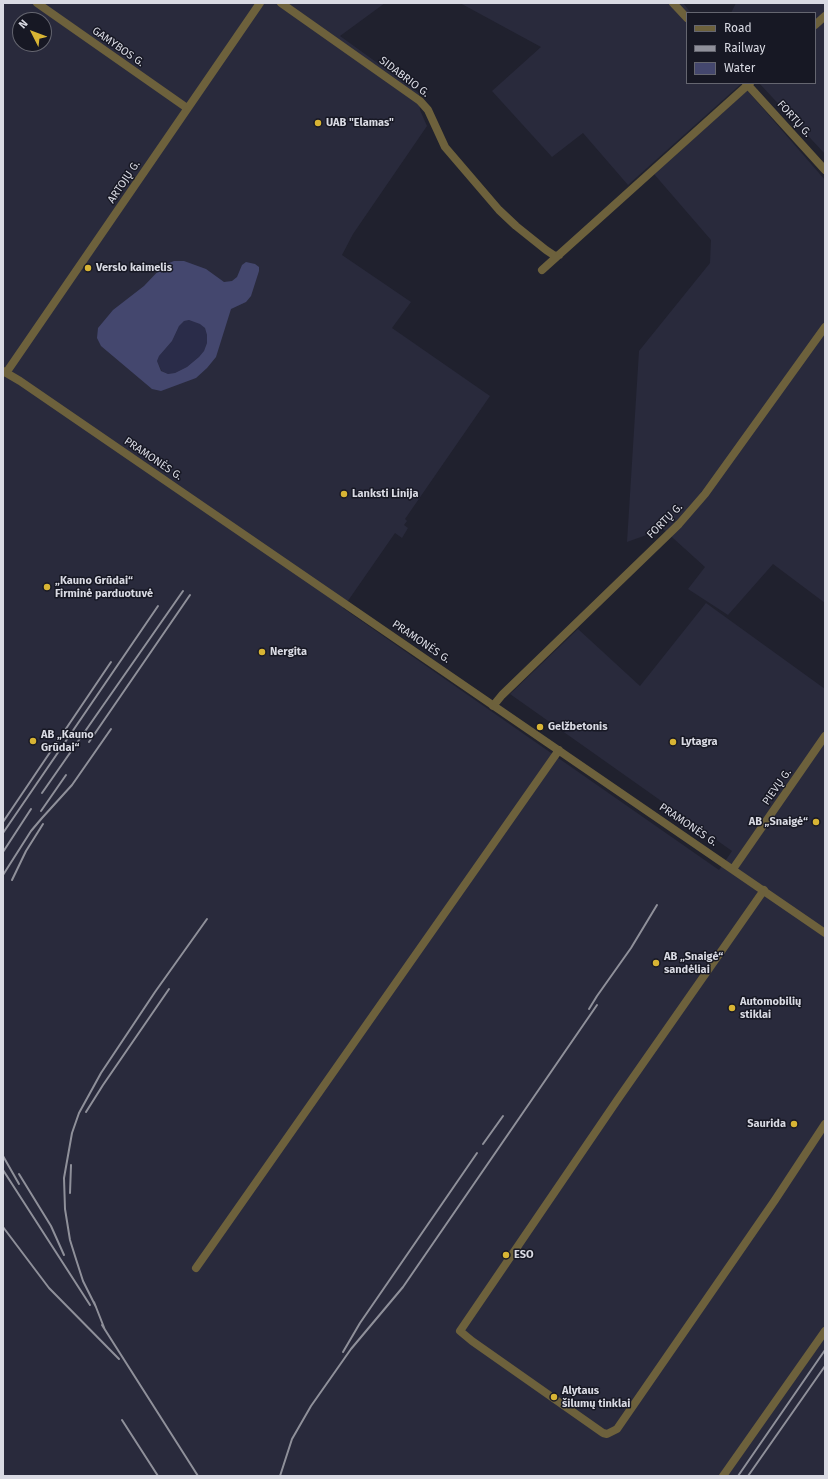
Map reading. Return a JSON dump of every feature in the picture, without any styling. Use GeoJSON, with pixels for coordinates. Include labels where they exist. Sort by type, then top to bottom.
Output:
{"type":"FeatureCollection","features":[{"type":"Feature","properties":{"kind":"street","name":"GAMYBOS G."},"geometry":{"type":"LineString","coordinates":[[37,3],[187,108]]}},
{"type":"Feature","properties":{"kind":"street","name":"ARTOJŲ G."},"geometry":{"type":"LineString","coordinates":[[4,372],[260,3]]}},
{"type":"Feature","properties":{"kind":"street","name":"SIDABRIO G."},"geometry":{"type":"LineString","coordinates":[[281,3],[420,101],[428,110],[445,148],[499,210],[546,250],[555,256],[559,255]]}},
{"type":"Feature","properties":{"kind":"street"},"geometry":{"type":"LineString","coordinates":[[673,3],[686,17]]}},
{"type":"Feature","properties":{"kind":"street"},"geometry":{"type":"LineString","coordinates":[[816,24],[825,16]]}},
{"type":"Feature","properties":{"kind":"street"},"geometry":{"type":"LineString","coordinates":[[542,270],[748,84]]}},
{"type":"Feature","properties":{"kind":"street","name":"FORTŲ G."},"geometry":{"type":"LineString","coordinates":[[748,84],[825,170]]}},
{"type":"Feature","properties":{"kind":"street","name":"FORTŲ G."},"geometry":{"type":"LineString","coordinates":[[493,706],[502,694],[679,524],[705,494],[825,327]]}},
{"type":"Feature","properties":{"kind":"street","name":"PRAMONĖS G."},"geometry":{"type":"LineString","coordinates":[[4,372],[825,933]]}},
{"type":"Feature","properties":{"kind":"street","name":"PIEVŲ G."},"geometry":{"type":"LineString","coordinates":[[732,869],[825,736]]}},
{"type":"Feature","properties":{"kind":"street"},"geometry":{"type":"LineString","coordinates":[[196,1268],[559,750]]}},
{"type":"Feature","properties":{"kind":"street"},"geometry":{"type":"LineString","coordinates":[[764,890],[618,1099],[460,1331],[603,1433],[607,1434],[616,1429],[825,1124]]}},
{"type":"Feature","properties":{"kind":"street"},"geometry":{"type":"LineString","coordinates":[[723,1476],[825,1331]]}},
{"type":"Feature","properties":{"kind":"shaded area"},"geometry":{"type":"Polygon","coordinates":[[[3,3],[385,3],[340,36],[419,93],[420,110],[427,126],[353,234],[342,255],[411,302],[392,328],[490,396],[405,519],[407,521],[404,525],[408,528],[402,538],[395,533],[343,608],[719,870],[732,851],[510,694],[578,629],[640,686],[706,603],[825,689],[825,1476],[3,1476],[3,3]]]}},
{"type":"Feature","properties":{"kind":"shaded area"},"geometry":{"type":"Polygon","coordinates":[[[460,3],[683,3],[690,12],[686,12],[686,84],[741,84],[628,185],[583,133],[552,157],[492,91],[541,47],[460,3]]]}},
{"type":"Feature","properties":{"kind":"shaded area"},"geometry":{"type":"Polygon","coordinates":[[[736,3],[825,3],[825,154],[760,84],[816,84],[816,12],[732,12],[736,3]]]}},
{"type":"Feature","properties":{"kind":"shaded area"},"geometry":{"type":"Polygon","coordinates":[[[747,90],[825,180],[825,603],[773,564],[728,615],[688,589],[705,567],[663,529],[627,542],[639,351],[710,263],[711,240],[654,174],[747,90]]]}},
{"type":"Feature","properties":{"kind":"shaded area"},"geometry":{"type":"Polygon","coordinates":[[[189,320],[201,324],[205,328],[207,343],[204,351],[187,367],[175,373],[168,374],[162,371],[157,361],[159,356],[172,341],[179,326],[184,321],[189,320]]]}},
{"type":"Feature","properties":{"kind":"water"},"geometry":{"type":"Polygon","coordinates":[[[174,261],[184,261],[206,269],[224,282],[232,281],[237,277],[242,265],[246,262],[255,264],[259,267],[259,271],[251,296],[246,302],[231,309],[216,357],[196,378],[161,391],[152,389],[101,346],[97,338],[98,328],[113,310],[144,286],[164,265],[174,261]],[[189,320],[184,321],[179,326],[172,341],[159,356],[157,361],[161,371],[168,374],[175,373],[187,367],[204,351],[207,343],[207,335],[205,328],[200,324],[189,320]]]}},
{"type":"Feature","properties":{"kind":"railway"},"geometry":{"type":"LineString","coordinates":[[42,793],[183,591]]}},
{"type":"Feature","properties":{"kind":"railway"},"geometry":{"type":"LineString","coordinates":[[89,742],[190,595]]}},
{"type":"Feature","properties":{"kind":"railway"},"geometry":{"type":"LineString","coordinates":[[3,833],[158,606]]}},
{"type":"Feature","properties":{"kind":"railway"},"geometry":{"type":"LineString","coordinates":[[3,822],[111,662]]}},
{"type":"Feature","properties":{"kind":"railway"},"geometry":{"type":"LineString","coordinates":[[3,875],[31,831],[72,785],[111,729]]}},
{"type":"Feature","properties":{"kind":"railway"},"geometry":{"type":"LineString","coordinates":[[41,811],[66,775]]}},
{"type":"Feature","properties":{"kind":"railway"},"geometry":{"type":"LineString","coordinates":[[3,852],[31,809]]}},
{"type":"Feature","properties":{"kind":"railway"},"geometry":{"type":"LineString","coordinates":[[12,880],[26,851],[43,824]]}},
{"type":"Feature","properties":{"kind":"railway"},"geometry":{"type":"LineString","coordinates":[[589,1009],[631,948],[657,905]]}},
{"type":"Feature","properties":{"kind":"railway"},"geometry":{"type":"LineString","coordinates":[[96,1307],[83,1281],[75,1256],[70,1240],[65,1209],[64,1178],[72,1133],[79,1113],[101,1073],[155,992],[207,919]]}},
{"type":"Feature","properties":{"kind":"railway"},"geometry":{"type":"LineString","coordinates":[[86,1112],[169,989]]}},
{"type":"Feature","properties":{"kind":"railway"},"geometry":{"type":"LineString","coordinates":[[280,1476],[292,1439],[311,1406],[351,1349],[403,1287],[597,1005]]}},
{"type":"Feature","properties":{"kind":"railway"},"geometry":{"type":"LineString","coordinates":[[483,1144],[503,1116]]}},
{"type":"Feature","properties":{"kind":"railway"},"geometry":{"type":"LineString","coordinates":[[343,1352],[360,1323],[477,1153]]}},
{"type":"Feature","properties":{"kind":"railway"},"geometry":{"type":"LineString","coordinates":[[3,1156],[19,1184]]}},
{"type":"Feature","properties":{"kind":"railway"},"geometry":{"type":"LineString","coordinates":[[70,1193],[71,1165]]}},
{"type":"Feature","properties":{"kind":"railway"},"geometry":{"type":"LineString","coordinates":[[3,1170],[90,1305]]}},
{"type":"Feature","properties":{"kind":"railway"},"geometry":{"type":"LineString","coordinates":[[19,1174],[51,1226],[64,1255]]}},
{"type":"Feature","properties":{"kind":"railway"},"geometry":{"type":"LineString","coordinates":[[3,1227],[49,1288],[119,1359]]}},
{"type":"Feature","properties":{"kind":"railway"},"geometry":{"type":"LineString","coordinates":[[94,1302],[105,1330]]}},
{"type":"Feature","properties":{"kind":"railway"},"geometry":{"type":"LineString","coordinates":[[102,1325],[198,1476]]}},
{"type":"Feature","properties":{"kind":"railway"},"geometry":{"type":"LineString","coordinates":[[738,1476],[825,1350]]}},
{"type":"Feature","properties":{"kind":"railway"},"geometry":{"type":"LineString","coordinates":[[748,1476],[825,1366]]}},
{"type":"Feature","properties":{"kind":"railway"},"geometry":{"type":"LineString","coordinates":[[122,1420],[158,1476]]}},
{"type":"Feature","properties":{"kind":"place","name":"UAB \"Elamas\""},"geometry":{"type":"Point","coordinates":[318,123]}},
{"type":"Feature","properties":{"kind":"place","name":"Verslo kaimelis"},"geometry":{"type":"Point","coordinates":[88,268]}},
{"type":"Feature","properties":{"kind":"place","name":"Lanksti Linija"},"geometry":{"type":"Point","coordinates":[344,494]}},
{"type":"Feature","properties":{"kind":"place","name":"„Kauno Grūdai“ Firminė parduotuvė"},"geometry":{"type":"Point","coordinates":[47,587]}},
{"type":"Feature","properties":{"kind":"place","name":"Nergita"},"geometry":{"type":"Point","coordinates":[262,652]}},
{"type":"Feature","properties":{"kind":"place","name":"Gelžbetonis"},"geometry":{"type":"Point","coordinates":[540,727]}},
{"type":"Feature","properties":{"kind":"place","name":"AB „Kauno Grūdai“"},"geometry":{"type":"Point","coordinates":[33,741]}},
{"type":"Feature","properties":{"kind":"place","name":"Lytagra"},"geometry":{"type":"Point","coordinates":[673,742]}},
{"type":"Feature","properties":{"kind":"place","name":"AB „Snaigė“"},"geometry":{"type":"Point","coordinates":[816,822]}},
{"type":"Feature","properties":{"kind":"place","name":"AB „Snaigė“ sandėliai"},"geometry":{"type":"Point","coordinates":[656,963]}},
{"type":"Feature","properties":{"kind":"place","name":"Automobilių stiklai"},"geometry":{"type":"Point","coordinates":[732,1008]}},
{"type":"Feature","properties":{"kind":"place","name":"Saurida"},"geometry":{"type":"Point","coordinates":[794,1124]}},
{"type":"Feature","properties":{"kind":"place","name":"ESO"},"geometry":{"type":"Point","coordinates":[506,1255]}},
{"type":"Feature","properties":{"kind":"place","name":"Alytaus šilumų tinklai"},"geometry":{"type":"Point","coordinates":[554,1397]}}]}
